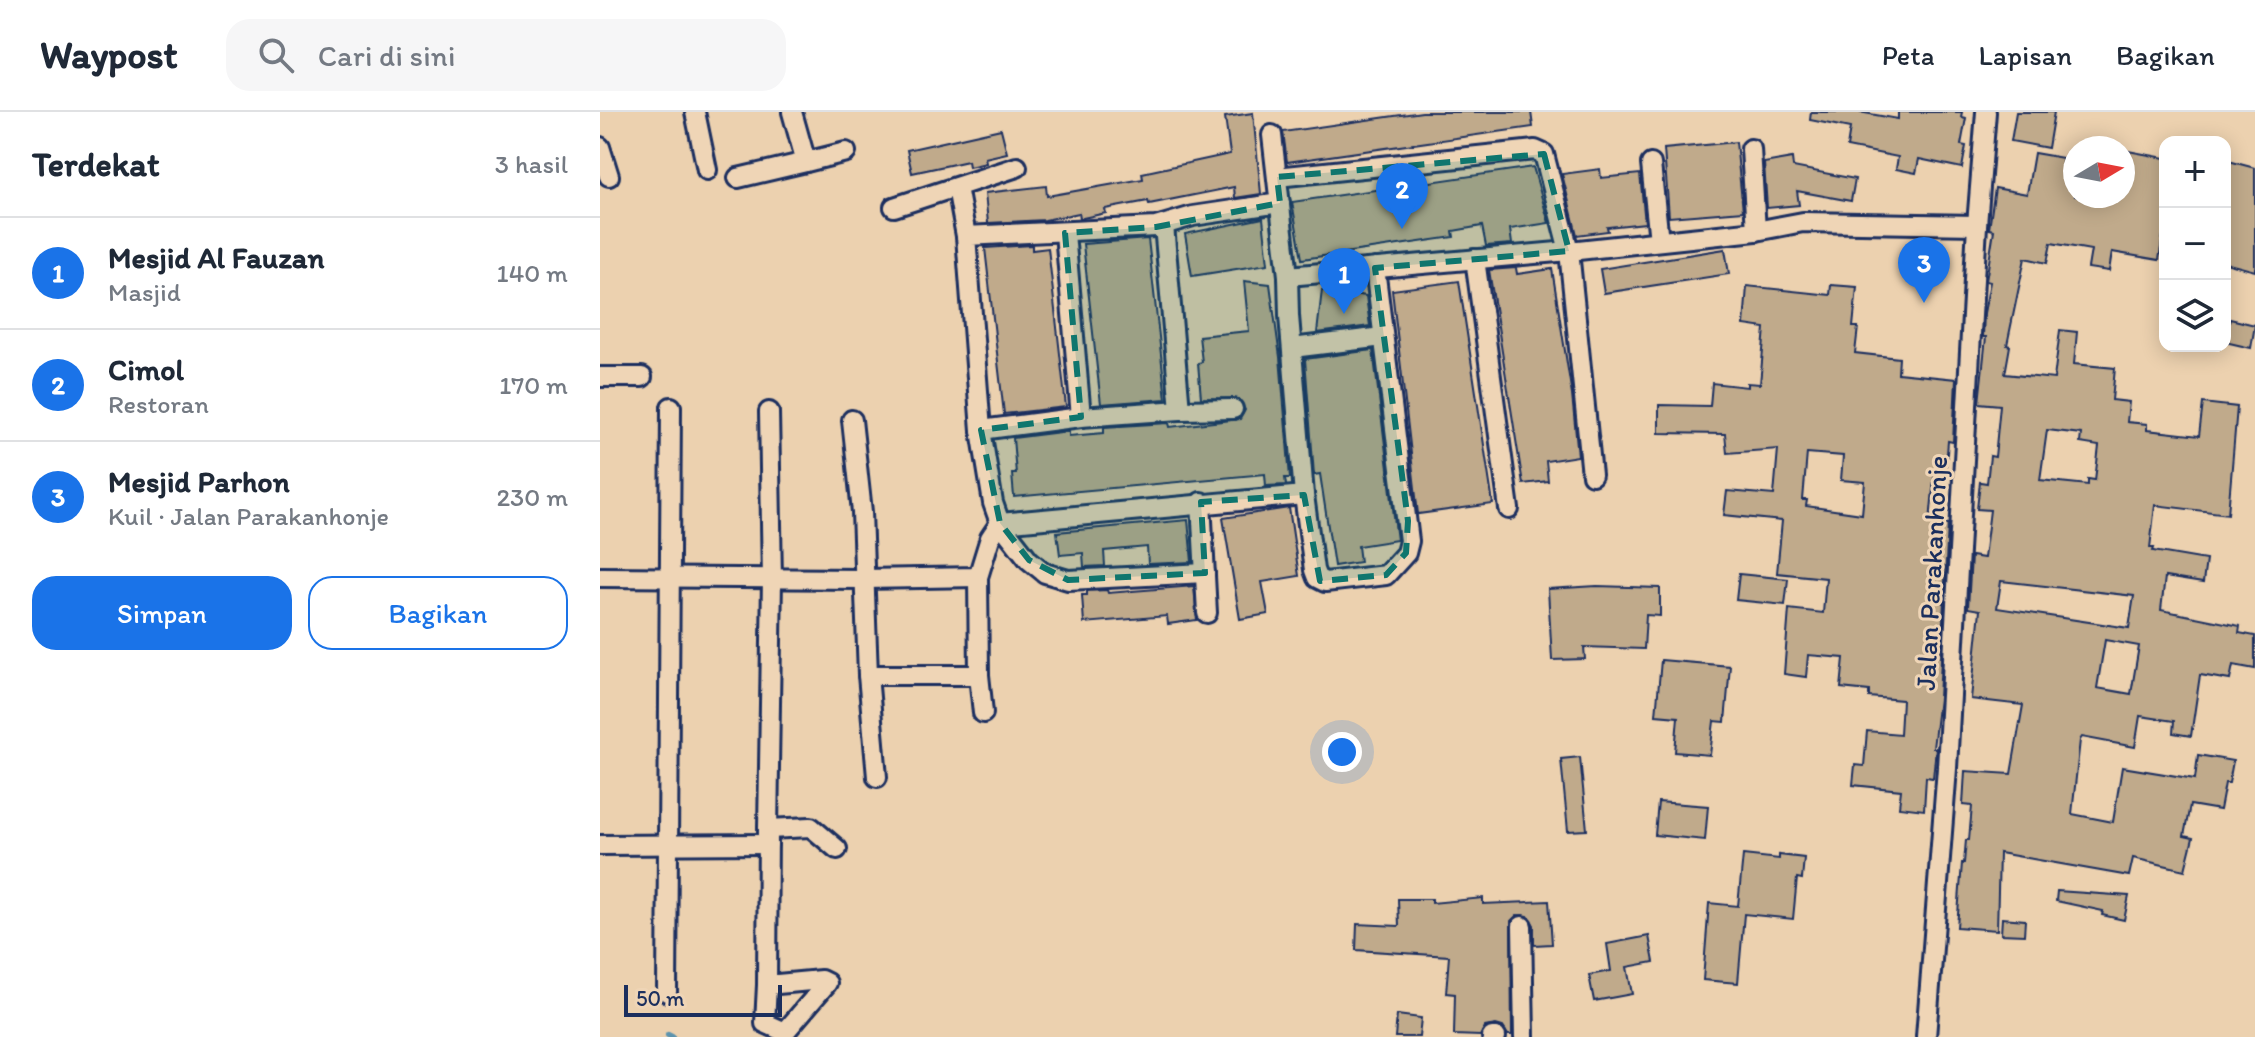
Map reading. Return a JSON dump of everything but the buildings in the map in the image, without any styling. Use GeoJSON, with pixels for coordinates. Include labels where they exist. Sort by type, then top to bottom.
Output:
{"type":"FeatureCollection","features":[{"type":"Feature","properties":{"kind":"street"},"geometry":{"type":"LineString","coordinates":[[695,112],[707,170]]}},
{"type":"Feature","properties":{"kind":"street"},"geometry":{"type":"LineString","coordinates":[[792,112],[806,162]]}},
{"type":"Feature","properties":{"kind":"street","name":"Jalan Parakanhonje"},"geometry":{"type":"LineString","coordinates":[[1926,1037],[1948,753],[1986,112]]}},
{"type":"Feature","properties":{"kind":"street"},"geometry":{"type":"LineString","coordinates":[[1272,135],[1288,276],[1304,495],[1314,570],[1320,581],[1325,582],[1386,575],[1406,553],[1409,541],[1375,268]]}},
{"type":"Feature","properties":{"kind":"street"},"geometry":{"type":"LineString","coordinates":[[600,147],[609,176]]}},
{"type":"Feature","properties":{"kind":"street"},"geometry":{"type":"LineString","coordinates":[[1751,149],[1756,231]]}},
{"type":"Feature","properties":{"kind":"street"},"geometry":{"type":"LineString","coordinates":[[1277,177],[1540,151],[1546,158],[1569,251],[1592,475]]}},
{"type":"Feature","properties":{"kind":"street"},"geometry":{"type":"LineString","coordinates":[[738,178],[846,152]]}},
{"type":"Feature","properties":{"kind":"street"},"geometry":{"type":"LineString","coordinates":[[1651,164],[1659,241]]}},
{"type":"Feature","properties":{"kind":"street"},"geometry":{"type":"LineString","coordinates":[[894,207],[1017,167]]}},
{"type":"Feature","properties":{"kind":"street"},"geometry":{"type":"LineString","coordinates":[[957,187],[966,236],[981,430],[993,503],[1000,523],[1029,560],[1045,573],[1068,580],[1205,573]]}},
{"type":"Feature","properties":{"kind":"street"},"geometry":{"type":"LineString","coordinates":[[966,236],[1065,233],[1164,225],[1193,216],[1280,203]]}},
{"type":"Feature","properties":{"kind":"street"},"geometry":{"type":"LineString","coordinates":[[1288,276],[1569,251],[1756,231],[1817,221],[1977,225]]}},
{"type":"Feature","properties":{"kind":"street"},"geometry":{"type":"LineString","coordinates":[[1164,225],[1180,410]]}},
{"type":"Feature","properties":{"kind":"street"},"geometry":{"type":"LineString","coordinates":[[1065,233],[1081,417]]}},
{"type":"Feature","properties":{"kind":"street"},"geometry":{"type":"LineString","coordinates":[[1475,259],[1509,509]]}},
{"type":"Feature","properties":{"kind":"street"},"geometry":{"type":"LineString","coordinates":[[1292,348],[1383,337]]}},
{"type":"Feature","properties":{"kind":"street"},"geometry":{"type":"LineString","coordinates":[[600,377],[642,377]]}},
{"type":"Feature","properties":{"kind":"street"},"geometry":{"type":"LineString","coordinates":[[667,992],[671,407]]}},
{"type":"Feature","properties":{"kind":"street"},"geometry":{"type":"LineString","coordinates":[[981,430],[1081,417],[1233,409]]}},
{"type":"Feature","properties":{"kind":"street"},"geometry":{"type":"LineString","coordinates":[[767,985],[772,579],[769,412]]}},
{"type":"Feature","properties":{"kind":"street"},"geometry":{"type":"LineString","coordinates":[[852,420],[862,512],[868,675],[877,777]]}},
{"type":"Feature","properties":{"kind":"street"},"geometry":{"type":"LineString","coordinates":[[1000,523],[1201,502],[1304,495]]}},
{"type":"Feature","properties":{"kind":"street"},"geometry":{"type":"LineString","coordinates":[[1201,502],[1207,613]]}},
{"type":"Feature","properties":{"kind":"street"},"geometry":{"type":"LineString","coordinates":[[983,713],[979,675],[978,577],[990,538],[1000,523]]}},
{"type":"Feature","properties":{"kind":"street"},"geometry":{"type":"LineString","coordinates":[[600,577],[978,577]]}},
{"type":"Feature","properties":{"kind":"street"},"geometry":{"type":"LineString","coordinates":[[868,675],[979,675]]}},
{"type":"Feature","properties":{"kind":"street"},"geometry":{"type":"LineString","coordinates":[[600,845],[669,846],[768,837],[811,827],[837,849]]}},
{"type":"Feature","properties":{"kind":"street"},"geometry":{"type":"LineString","coordinates":[[1522,926],[1524,1037]]}},
{"type":"Feature","properties":{"kind":"highlighted area"},"geometry":{"type":"Polygon","coordinates":[[[1544,154],[1569,251],[1375,268],[1408,521],[1406,553],[1386,575],[1320,581],[1304,495],[1201,502],[1205,573],[1068,580],[1029,560],[1000,523],[981,430],[1081,417],[1065,233],[1156,227],[1280,203],[1277,177],[1544,154]]]}},
{"type":"Feature","properties":{"kind":"waterway"},"geometry":{"type":"LineString","coordinates":[[668,1035],[672,1037]]}},
{"type":"Feature","properties":{"kind":"place","name":"Cimol"},"geometry":{"type":"Point","coordinates":[1402,229]}},
{"type":"Feature","properties":{"kind":"place","name":"Mesjid Parhon"},"geometry":{"type":"Point","coordinates":[1924,303]}},
{"type":"Feature","properties":{"kind":"place","name":"Mesjid Al Fauzan"},"geometry":{"type":"Point","coordinates":[1344,314]}}]}
